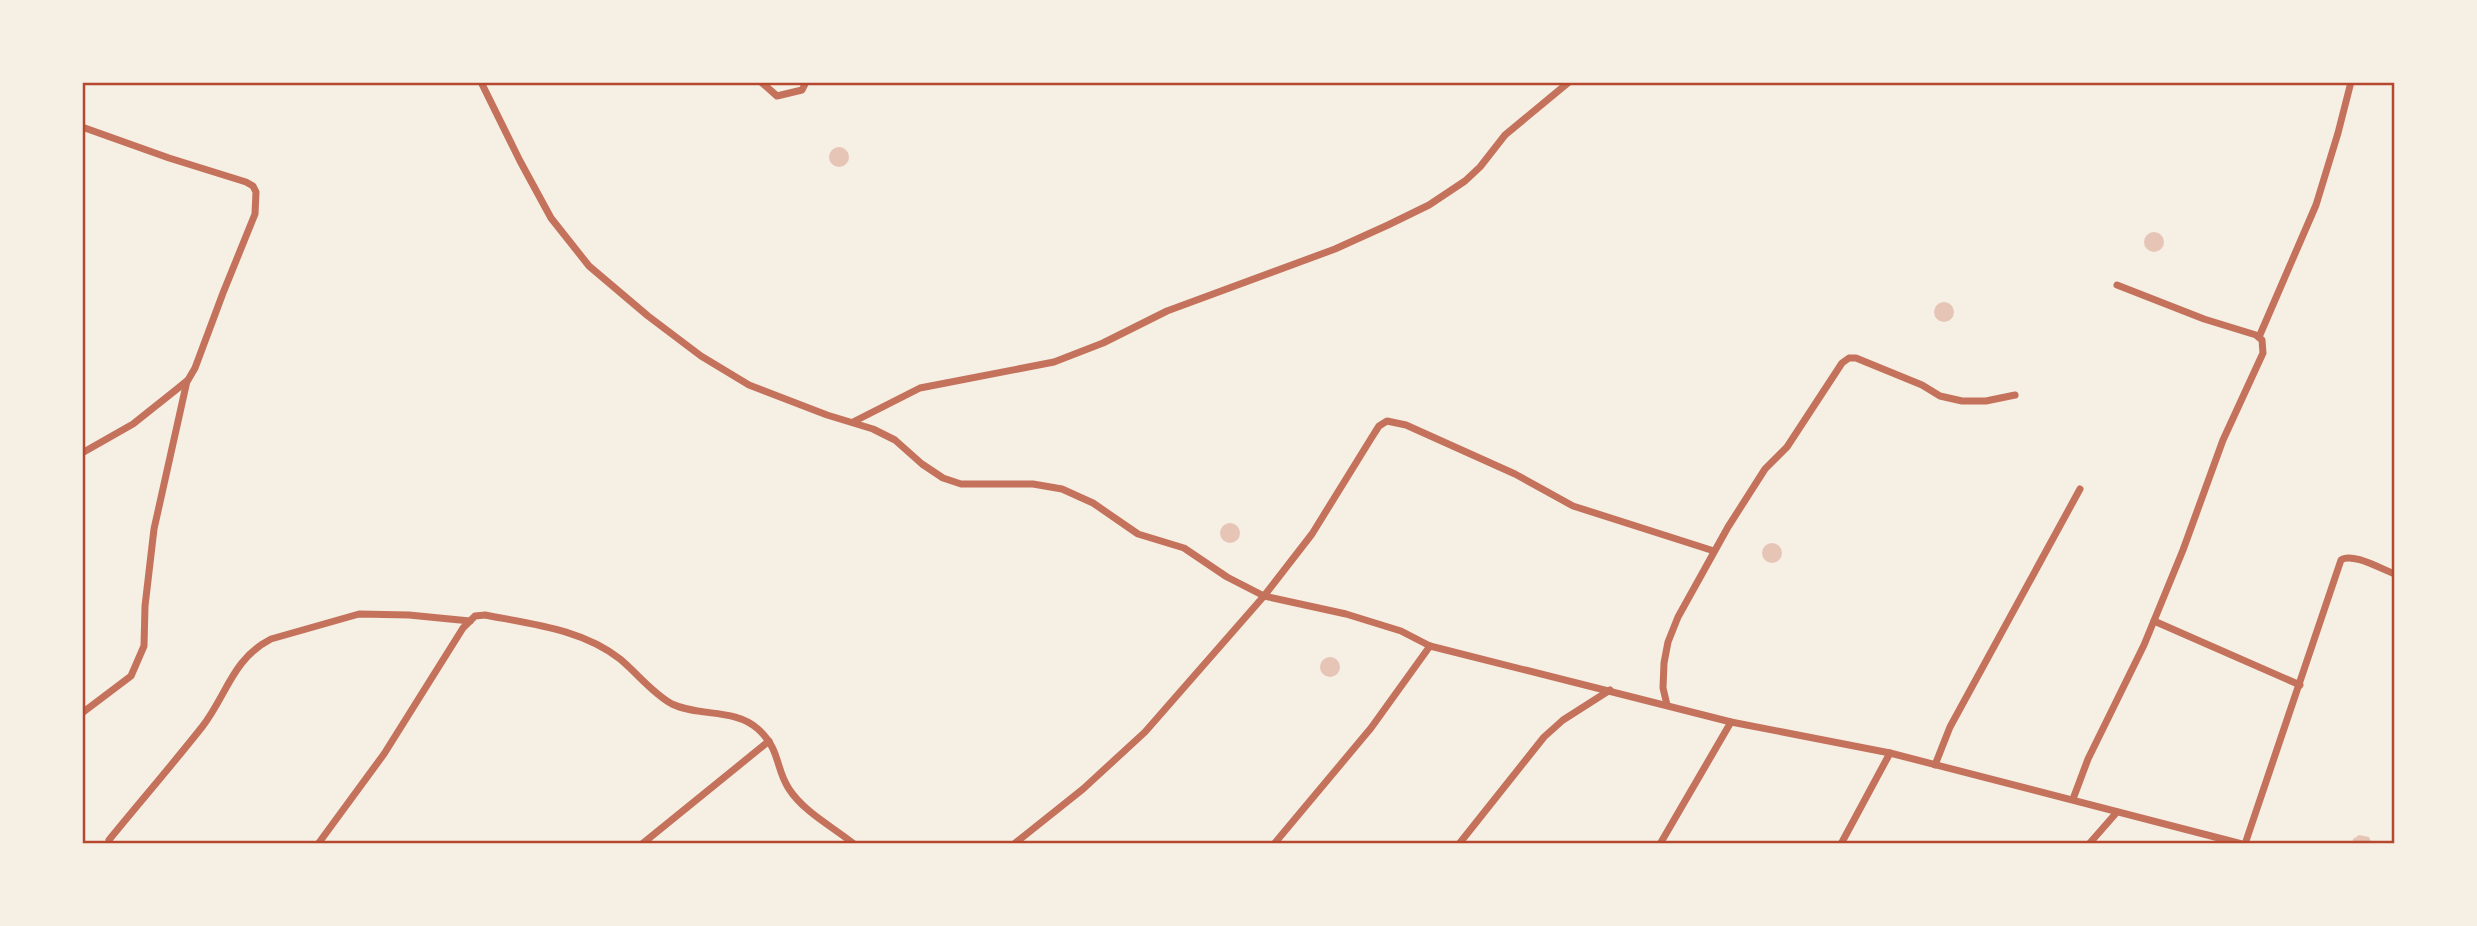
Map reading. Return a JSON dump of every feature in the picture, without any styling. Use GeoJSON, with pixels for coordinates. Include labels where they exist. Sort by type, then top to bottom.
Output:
{"type":"FeatureCollection","features":[{"type":"Feature","properties":{"kind":"street"},"geometry":{"type":"LineString","coordinates":[[481,82],[551,218],[589,266],[690,348],[749,385],[793,403],[873,429],[895,440],[943,478],[961,484],[1033,484],[1062,489],[1093,503],[1139,534],[1184,548],[1264,596],[1346,614],[1401,631],[1430,646],[1731,722],[1890,753],[2244,844],[2341,560],[2347,556],[2354,557],[2395,574]]}},
{"type":"Feature","properties":{"kind":"street"},"geometry":{"type":"LineString","coordinates":[[761,82],[777,96],[802,90],[806,82]]}},
{"type":"Feature","properties":{"kind":"street"},"geometry":{"type":"LineString","coordinates":[[852,423],[920,388],[1055,362],[1103,343],[1167,311],[1335,249],[1399,220],[1429,205],[1465,181],[1480,167],[1505,135],[1569,82]]}},
{"type":"Feature","properties":{"kind":"street"},"geometry":{"type":"LineString","coordinates":[[2259,337],[2316,205],[2351,82]]}},
{"type":"Feature","properties":{"kind":"street"},"geometry":{"type":"LineString","coordinates":[[82,127],[169,159],[246,182],[253,186],[257,197],[255,214],[188,380],[154,529],[145,606],[144,646],[131,676],[82,713]]}},
{"type":"Feature","properties":{"kind":"street"},"geometry":{"type":"LineString","coordinates":[[2073,799],[2088,759],[2154,621],[2183,550],[2222,440],[2259,365],[2263,344],[2259,337],[2117,285]]}},
{"type":"Feature","properties":{"kind":"street"},"geometry":{"type":"LineString","coordinates":[[1667,705],[1663,688],[1668,642],[1678,617],[1714,551],[1765,469],[1787,447],[1837,370],[1849,358],[1856,358],[1922,385],[1940,396],[1962,401],[1986,401],[2015,395]]}},
{"type":"Feature","properties":{"kind":"street"},"geometry":{"type":"LineString","coordinates":[[82,453],[133,424],[188,380]]}},
{"type":"Feature","properties":{"kind":"street"},"geometry":{"type":"LineString","coordinates":[[1014,844],[1083,789],[1145,732],[1264,596],[1312,534],[1379,426],[1387,421],[1406,425],[1515,474],[1573,506],[1714,551]]}},
{"type":"Feature","properties":{"kind":"street"},"geometry":{"type":"LineString","coordinates":[[1934,765],[1950,727],[2080,489]]}},
{"type":"Feature","properties":{"kind":"street"},"geometry":{"type":"LineString","coordinates":[[109,840],[205,724],[239,664],[260,645],[271,639],[359,614],[409,615],[470,621]]}},
{"type":"Feature","properties":{"kind":"street"},"geometry":{"type":"LineString","coordinates":[[318,844],[384,754],[470,621],[475,616],[485,615],[576,635],[619,659],[673,704],[692,711],[741,719],[756,727],[769,741],[778,757],[783,780],[791,792],[815,815],[854,844]]}},
{"type":"Feature","properties":{"kind":"street"},"geometry":{"type":"LineString","coordinates":[[2154,621],[2300,685]]}},
{"type":"Feature","properties":{"kind":"street"},"geometry":{"type":"LineString","coordinates":[[1274,844],[1371,728],[1430,646]]}},
{"type":"Feature","properties":{"kind":"street"},"geometry":{"type":"LineString","coordinates":[[1459,844],[1544,737],[1563,720],[1610,690]]}},
{"type":"Feature","properties":{"kind":"street"},"geometry":{"type":"LineString","coordinates":[[1672,844],[1662,842],[1731,722]]}},
{"type":"Feature","properties":{"kind":"street"},"geometry":{"type":"LineString","coordinates":[[642,844],[769,741]]}},
{"type":"Feature","properties":{"kind":"street"},"geometry":{"type":"LineString","coordinates":[[1841,844],[1890,753]]}},
{"type":"Feature","properties":{"kind":"street"},"geometry":{"type":"LineString","coordinates":[[2088,844],[2116,812]]}},
{"type":"Feature","properties":{"kind":"building"},"geometry":{"type":"Polygon","coordinates":[[[835,147],[843,147],[849,157],[843,167],[835,167],[829,161],[829,153],[835,147]]]}},
{"type":"Feature","properties":{"kind":"building"},"geometry":{"type":"Polygon","coordinates":[[[2150,232],[2158,232],[2164,242],[2158,252],[2150,252],[2144,246],[2144,238],[2150,232]]]}},
{"type":"Feature","properties":{"kind":"building"},"geometry":{"type":"Polygon","coordinates":[[[1940,302],[1948,302],[1954,312],[1948,322],[1940,322],[1934,316],[1934,308],[1940,302]]]}},
{"type":"Feature","properties":{"kind":"building"},"geometry":{"type":"Polygon","coordinates":[[[1226,523],[1234,523],[1240,533],[1234,543],[1226,543],[1220,537],[1220,529],[1226,523]]]}},
{"type":"Feature","properties":{"kind":"building"},"geometry":{"type":"Polygon","coordinates":[[[1768,543],[1776,543],[1782,553],[1776,563],[1768,563],[1762,557],[1762,549],[1768,543]]]}},
{"type":"Feature","properties":{"kind":"building"},"geometry":{"type":"Polygon","coordinates":[[[1326,657],[1334,657],[1340,667],[1334,677],[1326,677],[1320,671],[1320,663],[1326,657]]]}},
{"type":"Feature","properties":{"kind":"building"},"geometry":{"type":"Polygon","coordinates":[[[2359,835],[2369,837],[2372,844],[2352,844],[2353,839],[2359,835]]]}}]}
